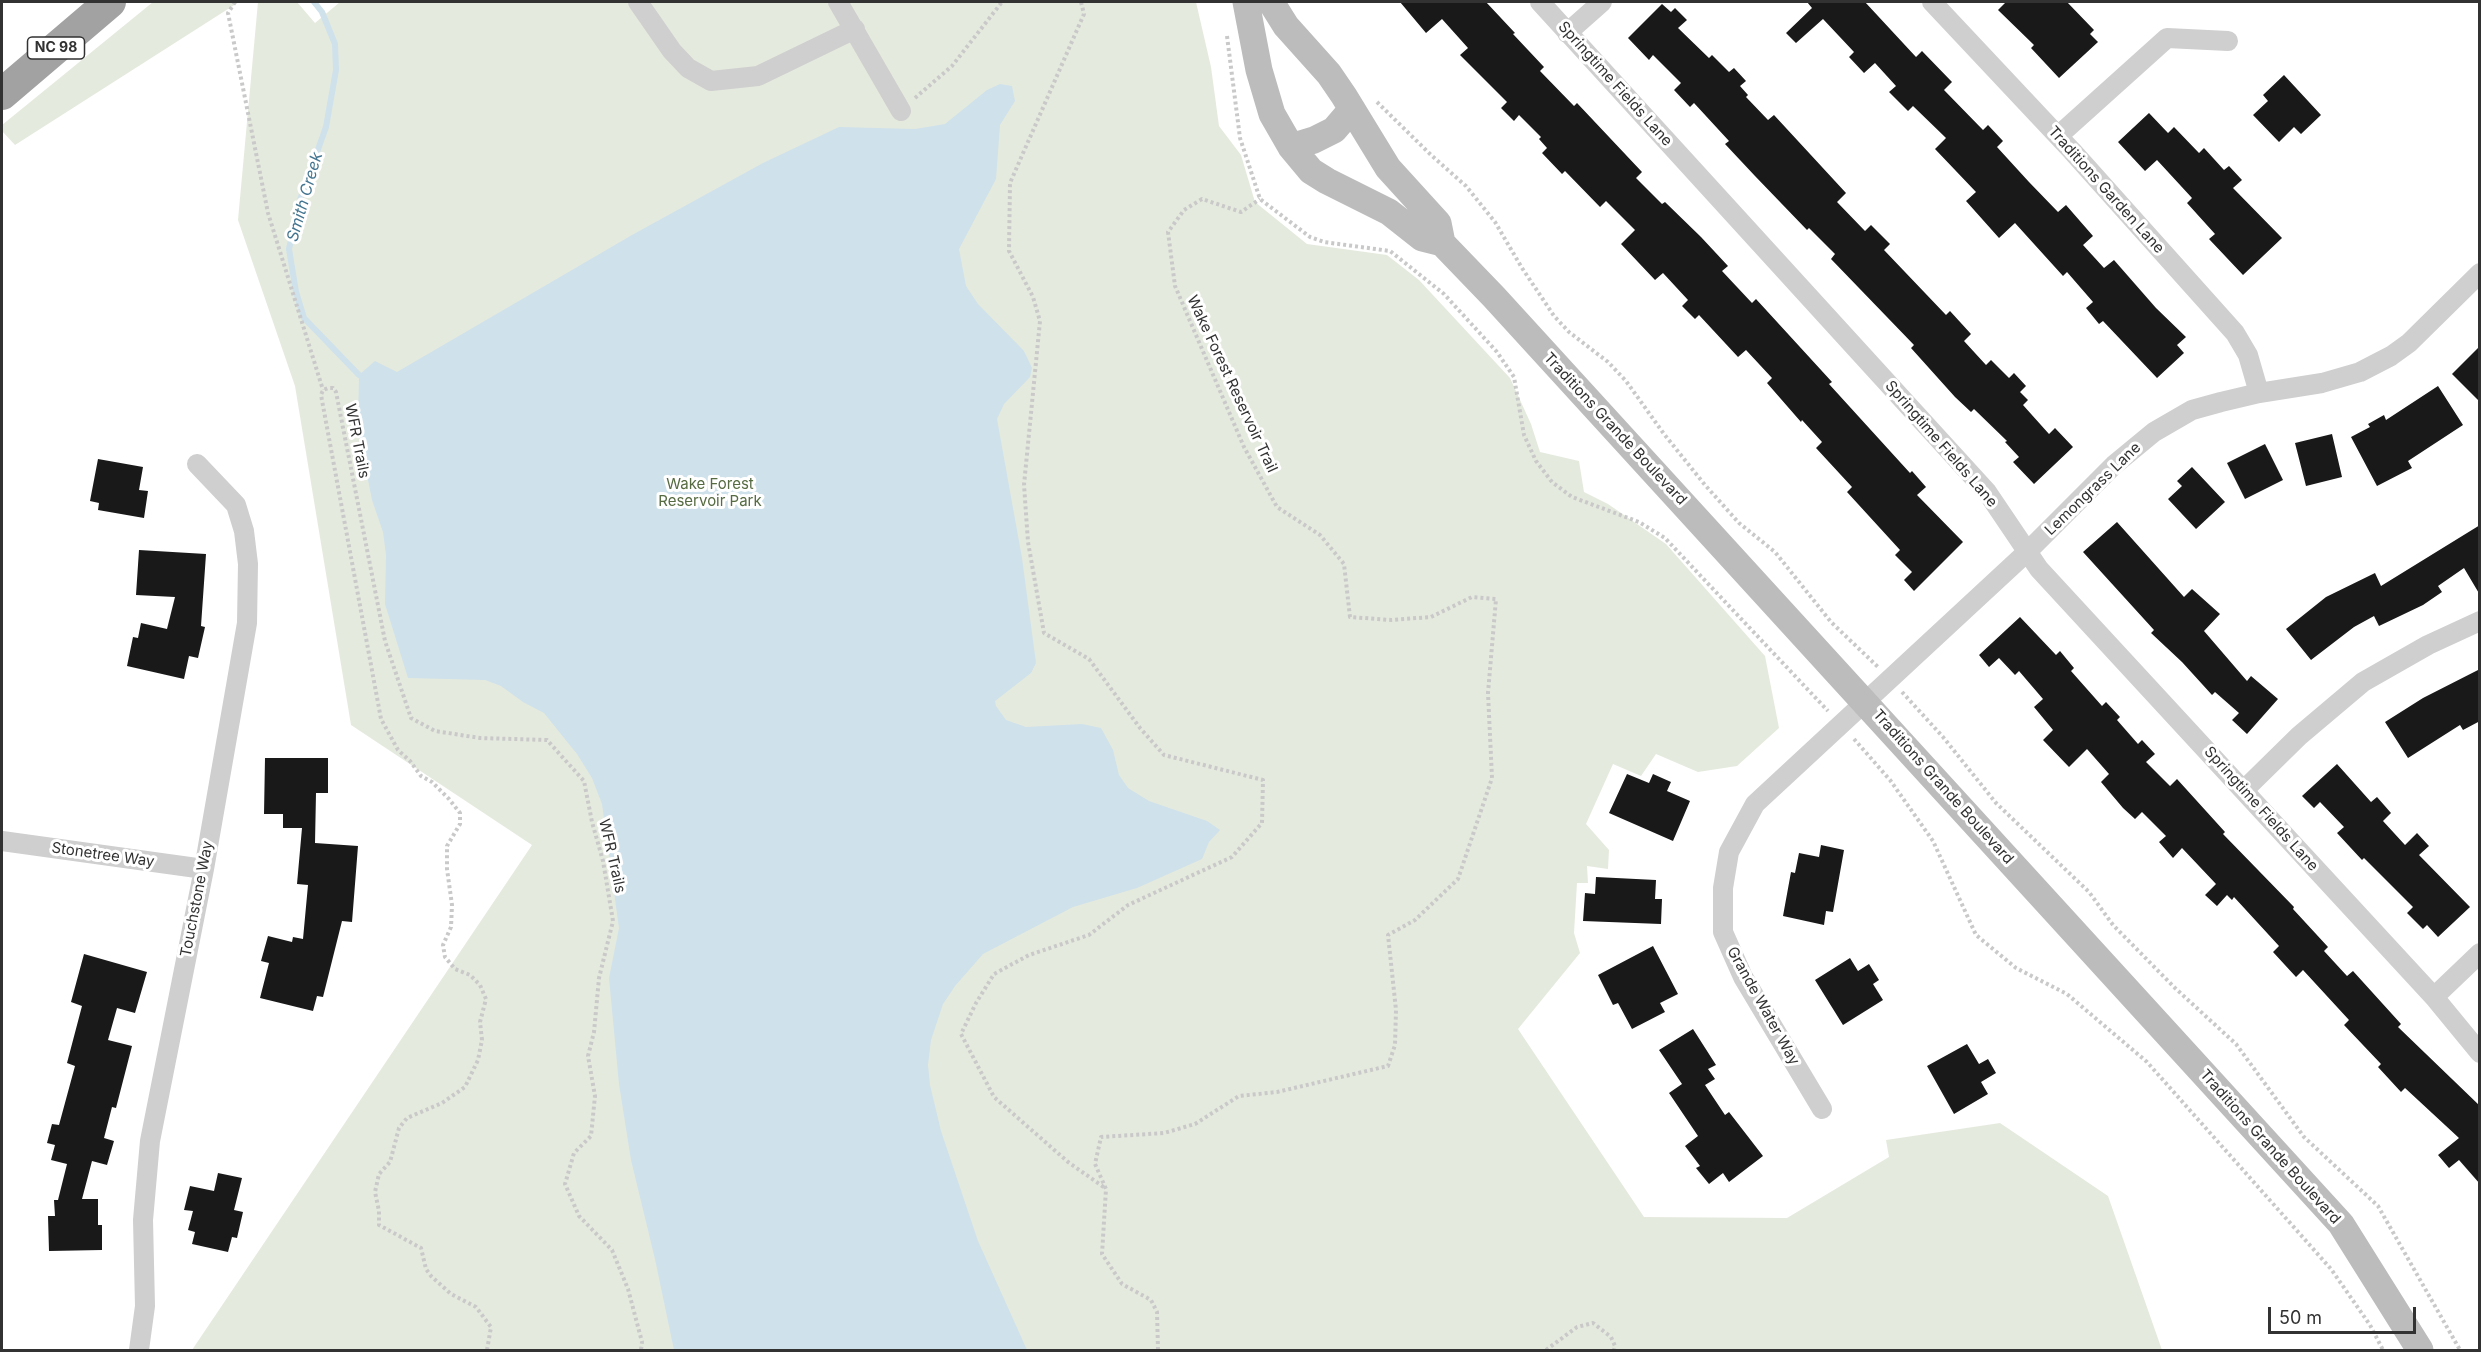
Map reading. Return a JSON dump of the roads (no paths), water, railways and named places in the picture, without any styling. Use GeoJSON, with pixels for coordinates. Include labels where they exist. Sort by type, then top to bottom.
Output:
{"type":"FeatureCollection","features":[{"type":"Feature","properties":{"kind":"highway","name":"NC 98"},"geometry":{"type":"LineString","coordinates":[[2,94],[110,2]]}},
{"type":"Feature","properties":{"kind":"main road","name":"Traditions Grande Boulevard"},"geometry":{"type":"LineString","coordinates":[[1246,2],[1264,93],[1279,129],[1291,147],[1320,177],[1389,212],[1422,238],[1442,243]]}},
{"type":"Feature","properties":{"kind":"main road","name":"Traditions Grande Boulevard"},"geometry":{"type":"LineString","coordinates":[[1271,2],[1286,26],[1329,74],[1363,104],[1388,168],[1438,223],[1442,243],[1866,702],[2341,1224],[2420,1350]]}},
{"type":"Feature","properties":{"kind":"main road"},"geometry":{"type":"LineString","coordinates":[[1291,147],[1314,140],[1334,130],[1363,104]]}},
{"type":"Feature","properties":{"kind":"street"},"geometry":{"type":"LineString","coordinates":[[638,2],[672,51],[688,68],[711,81],[758,76],[855,29]]}},
{"type":"Feature","properties":{"kind":"street"},"geometry":{"type":"LineString","coordinates":[[838,2],[901,111]]}},
{"type":"Feature","properties":{"kind":"street","name":"Springtime Fields Lane"},"geometry":{"type":"LineString","coordinates":[[1540,2],[1987,492],[2039,569],[2434,997],[2480,1053]]}},
{"type":"Feature","properties":{"kind":"street"},"geometry":{"type":"LineString","coordinates":[[1567,33],[1602,2]]}},
{"type":"Feature","properties":{"kind":"street","name":"Traditions Garden Lane"},"geometry":{"type":"LineString","coordinates":[[1932,2],[2058,136],[2239,338],[2248,355],[2259,393]]}},
{"type":"Feature","properties":{"kind":"street"},"geometry":{"type":"LineString","coordinates":[[2058,136],[2168,38],[2228,41]]}},
{"type":"Feature","properties":{"kind":"street","name":"Lemongrass Lane"},"geometry":{"type":"LineString","coordinates":[[1866,702],[2027,552],[2114,465],[2154,432],[2192,410],[2259,393],[2343,378],[2383,360],[2424,330],[2480,273]]}},
{"type":"Feature","properties":{"kind":"street","name":"Touchstone Way"},"geometry":{"type":"LineString","coordinates":[[139,1350],[144,1306],[143,1220],[150,1141],[204,869],[244,650],[249,592],[244,531],[236,505],[197,464]]}},
{"type":"Feature","properties":{"kind":"street"},"geometry":{"type":"LineString","coordinates":[[2244,790],[2300,736],[2363,682],[2428,645],[2480,621]]}},
{"type":"Feature","properties":{"kind":"street","name":"Grande Water Way"},"geometry":{"type":"LineString","coordinates":[[1822,1109],[1743,977],[1723,932],[1723,888],[1729,852],[1755,804],[1866,702]]}},
{"type":"Feature","properties":{"kind":"street","name":"Stonetree Way"},"geometry":{"type":"LineString","coordinates":[[2,841],[204,869]]}},
{"type":"Feature","properties":{"kind":"street"},"geometry":{"type":"LineString","coordinates":[[2434,997],[2480,953]]}},
{"type":"Feature","properties":{"kind":"waterway","name":"Smith Creek"},"geometry":{"type":"LineString","coordinates":[[314,2],[322,12],[335,44],[336,70],[326,127],[300,200],[289,249],[296,292],[304,318],[359,375]]}},
{"type":"Feature","properties":{"kind":"park label","name":"Wake Forest Reservoir Park"},"geometry":{"type":"Point","coordinates":[710,492]}}]}
